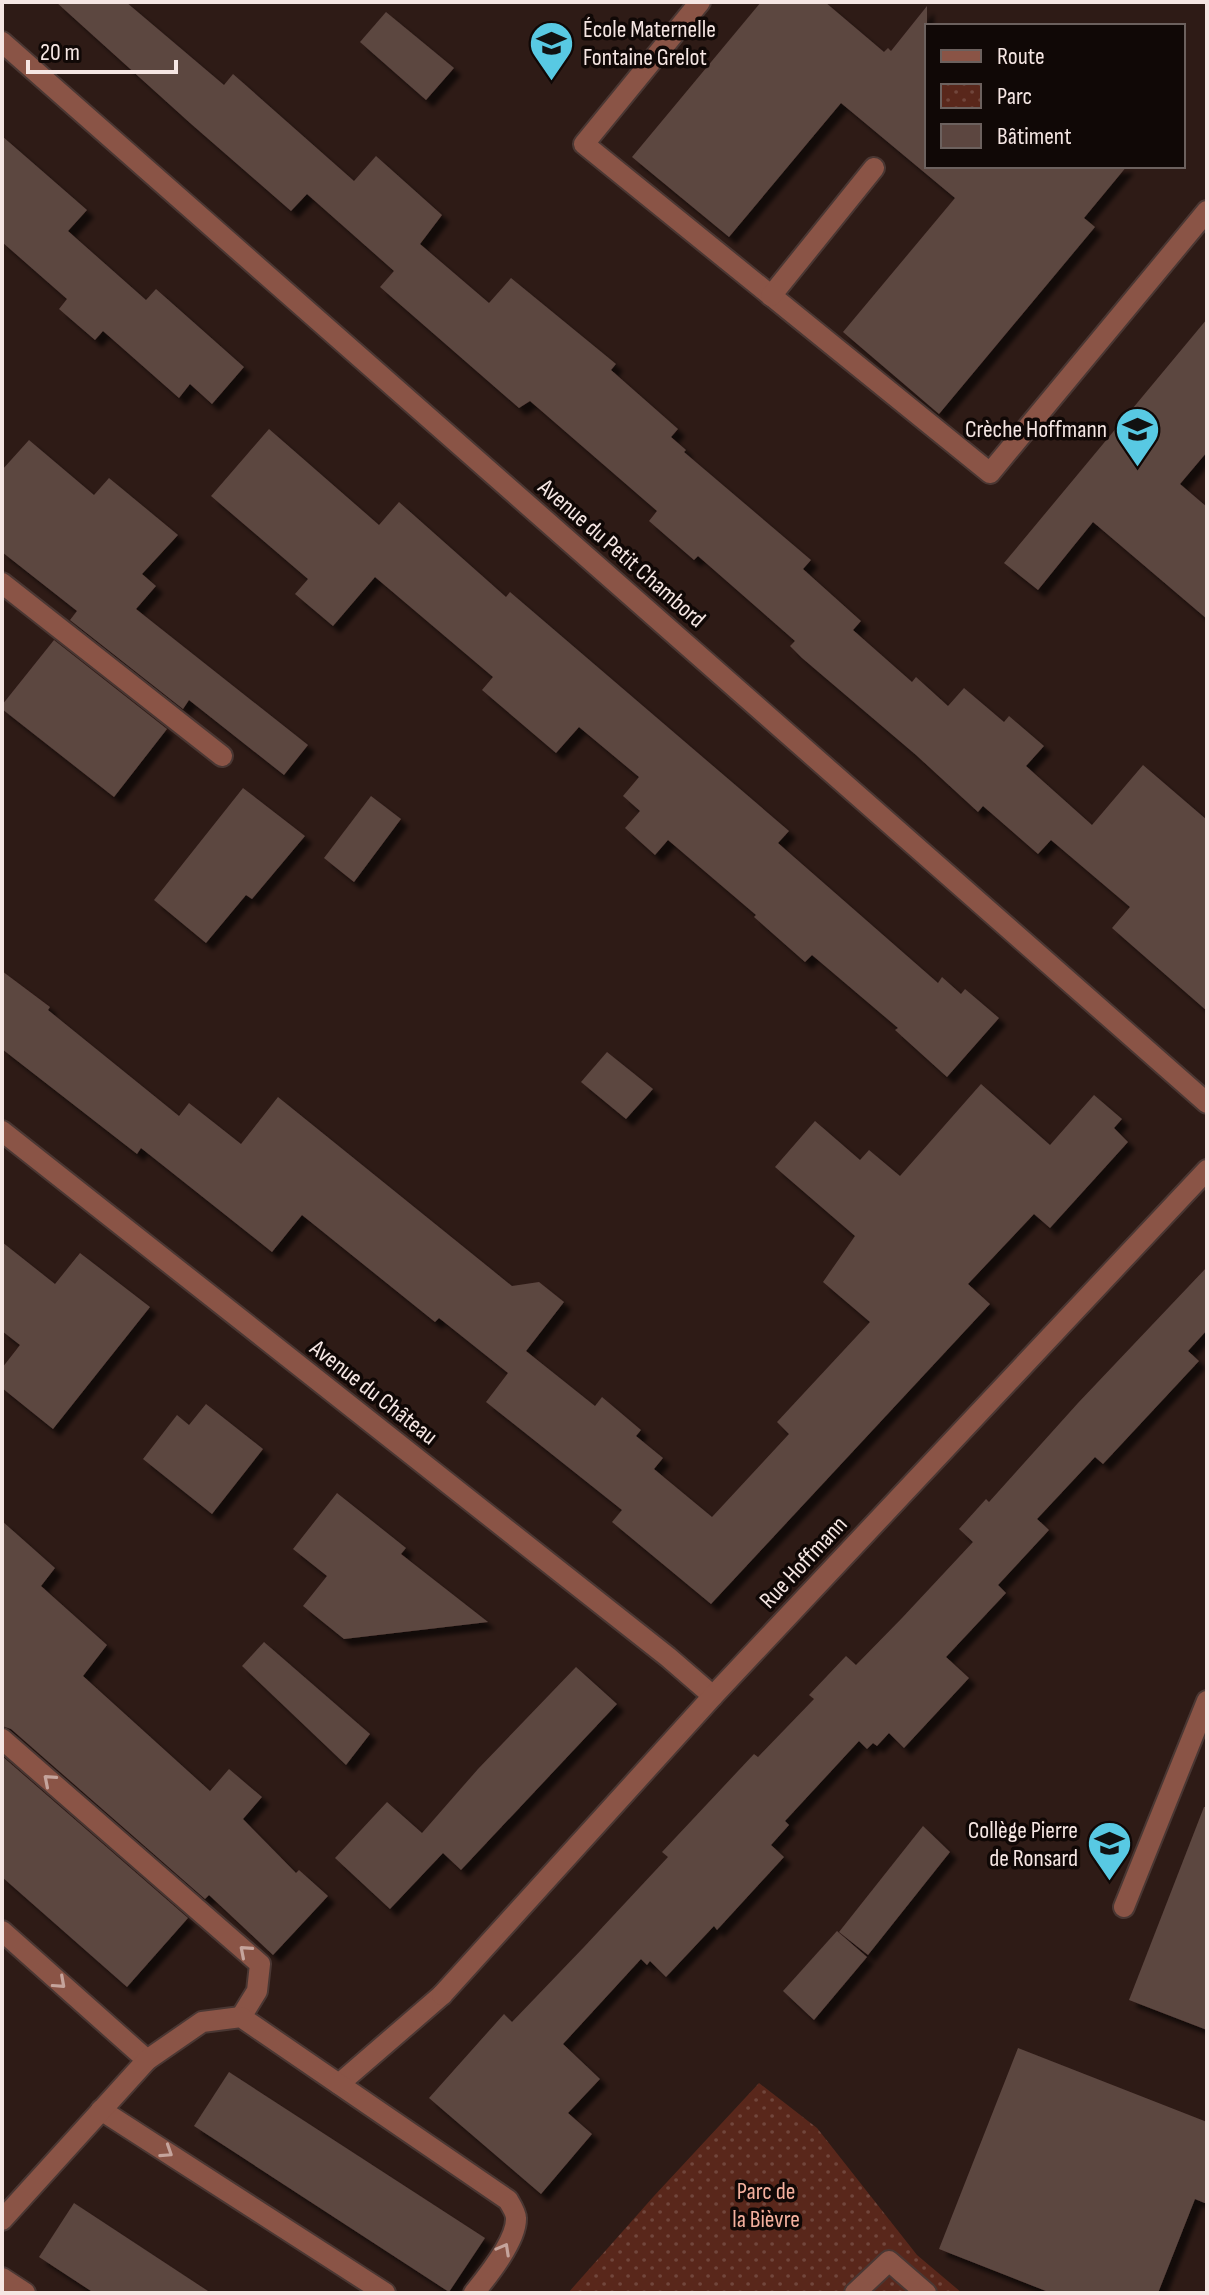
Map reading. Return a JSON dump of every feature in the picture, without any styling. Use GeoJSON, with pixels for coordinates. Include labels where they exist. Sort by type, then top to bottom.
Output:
{"type":"FeatureCollection","features":[{"type":"Feature","properties":{"kind":"street"},"geometry":{"type":"LineString","coordinates":[[700,2],[584,144],[990,473],[1207,211]]}},
{"type":"Feature","properties":{"kind":"street","name":"Avenue du Petit Chambord"},"geometry":{"type":"LineString","coordinates":[[2,42],[1207,1103]]}},
{"type":"Feature","properties":{"kind":"street"},"geometry":{"type":"LineString","coordinates":[[771,296],[874,168]]}},
{"type":"Feature","properties":{"kind":"street"},"geometry":{"type":"LineString","coordinates":[[2,583],[222,756]]}},
{"type":"Feature","properties":{"kind":"street","name":"Avenue du Château"},"geometry":{"type":"LineString","coordinates":[[2,1131],[668,1657],[713,1696]]}},
{"type":"Feature","properties":{"kind":"street","name":"Rue Hoffmann"},"geometry":{"type":"LineString","coordinates":[[339,2084],[442,1995],[713,1696],[1207,1170]]}},
{"type":"Feature","properties":{"kind":"street"},"geometry":{"type":"LineString","coordinates":[[1124,1907],[1207,1701]]}},
{"type":"Feature","properties":{"kind":"street"},"geometry":{"type":"LineString","coordinates":[[2,1739],[260,1964],[257,1991],[241,2017]]}},
{"type":"Feature","properties":{"kind":"street"},"geometry":{"type":"LineString","coordinates":[[2,1931],[147,2060]]}},
{"type":"Feature","properties":{"kind":"street"},"geometry":{"type":"LineString","coordinates":[[2,2220],[147,2060],[202,2022],[241,2017],[508,2200],[516,2217],[513,2232],[491,2272],[474,2293]]}},
{"type":"Feature","properties":{"kind":"street"},"geometry":{"type":"LineString","coordinates":[[101,2110],[385,2293]]}},
{"type":"Feature","properties":{"kind":"street"},"geometry":{"type":"LineString","coordinates":[[855,2293],[889,2261],[926,2293]]}},
{"type":"Feature","properties":{"kind":"street"},"geometry":{"type":"LineString","coordinates":[[2,2278],[25,2293]]}},
{"type":"Feature","properties":{"kind":"green space","name":"Parc de la Bièvre"},"geometry":{"type":"Polygon","coordinates":[[[759,2083],[817,2128],[917,2255],[962,2293],[568,2293],[759,2083]]]}},
{"type":"Feature","properties":{"kind":"building"},"geometry":{"type":"Polygon","coordinates":[[[56,2],[126,2],[224,85],[233,74],[354,181],[376,156],[442,215],[420,244],[489,303],[511,278],[616,364],[611,370],[678,429],[671,437],[686,450],[684,452],[811,560],[803,569],[861,621],[853,630],[912,682],[916,677],[948,706],[964,688],[1004,722],[1009,716],[1044,746],[1026,766],[1092,825],[1143,765],[1207,820],[1207,1011],[1112,928],[1130,907],[1051,840],[1038,854],[983,806],[978,812],[802,658],[790,646],[795,641],[698,556],[694,560],[649,521],[657,511],[530,401],[519,408],[380,287],[394,271],[307,194],[291,211],[56,2]]]}},
{"type":"Feature","properties":{"kind":"building"},"geometry":{"type":"Polygon","coordinates":[[[761,2],[825,2],[884,52],[888,48],[891,51],[927,6],[925,168],[1125,168],[1084,218],[1095,227],[939,414],[843,332],[955,198],[841,103],[729,237],[632,157],[761,2]]]}},
{"type":"Feature","properties":{"kind":"building"},"geometry":{"type":"Polygon","coordinates":[[[386,12],[454,68],[426,100],[360,42],[386,12]]]}},
{"type":"Feature","properties":{"kind":"building"},"geometry":{"type":"Polygon","coordinates":[[[2,136],[87,210],[68,231],[146,300],[156,289],[244,367],[212,404],[190,384],[179,398],[103,331],[95,340],[59,309],[67,299],[2,242],[2,136]]]}},
{"type":"Feature","properties":{"kind":"building","name":"Crèche Hoffmann"},"geometry":{"type":"Polygon","coordinates":[[[1207,319],[1207,452],[1180,484],[1207,507],[1207,619],[1093,522],[1038,590],[1004,563],[1207,319]]]}},
{"type":"Feature","properties":{"kind":"building"},"geometry":{"type":"Polygon","coordinates":[[[269,429],[379,525],[399,502],[506,597],[510,592],[789,831],[778,843],[938,983],[942,977],[961,994],[965,989],[999,1018],[947,1077],[895,1030],[898,1028],[812,955],[805,962],[754,917],[756,915],[668,840],[655,855],[625,828],[640,811],[623,796],[639,777],[579,727],[556,753],[482,690],[493,677],[375,577],[333,626],[295,594],[308,579],[211,496],[269,429]]]}},
{"type":"Feature","properties":{"kind":"building"},"geometry":{"type":"Polygon","coordinates":[[[29,440],[94,495],[109,478],[178,535],[142,574],[156,586],[136,609],[308,745],[284,775],[189,700],[183,709],[70,620],[77,611],[2,552],[2,470],[29,440]]]}},
{"type":"Feature","properties":{"kind":"building"},"geometry":{"type":"Polygon","coordinates":[[[54,640],[167,729],[114,797],[2,709],[2,705],[54,640]]]}},
{"type":"Feature","properties":{"kind":"building"},"geometry":{"type":"Polygon","coordinates":[[[243,788],[305,836],[252,899],[246,895],[206,943],[154,900],[243,788]]]}},
{"type":"Feature","properties":{"kind":"building"},"geometry":{"type":"Polygon","coordinates":[[[371,796],[401,819],[354,882],[324,858],[371,796]]]}},
{"type":"Feature","properties":{"kind":"building"},"geometry":{"type":"Polygon","coordinates":[[[2,971],[50,1007],[48,1010],[179,1116],[189,1103],[241,1144],[278,1097],[512,1286],[539,1282],[564,1302],[526,1351],[595,1406],[602,1397],[641,1430],[636,1436],[663,1458],[654,1469],[712,1517],[789,1434],[777,1422],[870,1322],[823,1282],[855,1236],[775,1167],[815,1121],[860,1160],[869,1150],[900,1176],[981,1084],[1050,1145],[1094,1095],[1122,1119],[1114,1128],[1128,1142],[1050,1228],[1034,1214],[968,1284],[990,1304],[711,1604],[612,1522],[622,1510],[486,1402],[508,1373],[439,1318],[435,1322],[302,1215],[272,1252],[141,1148],[137,1154],[2,1049],[2,971]]]}},
{"type":"Feature","properties":{"kind":"building"},"geometry":{"type":"Polygon","coordinates":[[[607,1052],[653,1089],[626,1119],[581,1082],[607,1052]]]}},
{"type":"Feature","properties":{"kind":"building"},"geometry":{"type":"Polygon","coordinates":[[[2,1242],[55,1284],[80,1253],[150,1307],[53,1429],[2,1388],[2,1368],[20,1345],[2,1331],[2,1242]]]}},
{"type":"Feature","properties":{"kind":"building"},"geometry":{"type":"Polygon","coordinates":[[[1207,1267],[1207,1330],[1188,1351],[1199,1361],[1103,1464],[1095,1457],[1037,1519],[1049,1530],[998,1585],[1006,1593],[946,1657],[969,1678],[904,1748],[889,1733],[877,1746],[873,1743],[867,1749],[859,1741],[785,1821],[789,1825],[771,1845],[784,1857],[717,1930],[714,1926],[666,1977],[650,1961],[647,1965],[641,1959],[563,2044],[600,2079],[568,2113],[592,2134],[541,2194],[429,2098],[504,2014],[512,2022],[584,1947],[668,1857],[662,1852],[754,1754],[758,1757],[814,1699],[809,1695],[846,1656],[856,1665],[902,1618],[973,1542],[959,1529],[986,1499],[989,1502],[1207,1267]]]}},
{"type":"Feature","properties":{"kind":"building"},"geometry":{"type":"Polygon","coordinates":[[[206,1404],[263,1449],[212,1514],[143,1459],[177,1415],[189,1425],[206,1404]]]}},
{"type":"Feature","properties":{"kind":"building"},"geometry":{"type":"Polygon","coordinates":[[[337,1493],[406,1548],[401,1554],[488,1622],[344,1639],[303,1606],[327,1576],[293,1549],[337,1493]]]}},
{"type":"Feature","properties":{"kind":"building"},"geometry":{"type":"Polygon","coordinates":[[[2,1521],[55,1568],[41,1586],[107,1645],[83,1676],[210,1791],[229,1769],[262,1797],[243,1819],[296,1873],[299,1870],[328,1896],[273,1955],[209,1895],[205,1899],[11,1729],[2,1726],[2,1521]]]}},
{"type":"Feature","properties":{"kind":"building"},"geometry":{"type":"Polygon","coordinates":[[[264,1642],[370,1734],[346,1765],[242,1666],[264,1642]]]}},
{"type":"Feature","properties":{"kind":"building"},"geometry":{"type":"Polygon","coordinates":[[[576,1667],[617,1704],[461,1870],[443,1853],[390,1909],[335,1858],[387,1802],[422,1833],[478,1769],[576,1667]]]}},
{"type":"Feature","properties":{"kind":"building"},"geometry":{"type":"Polygon","coordinates":[[[2,1756],[188,1918],[127,1987],[2,1877],[2,1756]]]}},
{"type":"Feature","properties":{"kind":"building"},"geometry":{"type":"Polygon","coordinates":[[[1204,1807],[1207,1807],[1207,2030],[1129,2000],[1204,1807]]]}},
{"type":"Feature","properties":{"kind":"building"},"geometry":{"type":"Polygon","coordinates":[[[923,1826],[950,1852],[868,1955],[839,1932],[923,1826]]]}},
{"type":"Feature","properties":{"kind":"building"},"geometry":{"type":"Polygon","coordinates":[[[837,1931],[867,1957],[814,2020],[783,1991],[837,1931]]]}},
{"type":"Feature","properties":{"kind":"building"},"geometry":{"type":"Polygon","coordinates":[[[1018,2048],[1207,2122],[1207,2204],[1195,2199],[1158,2293],[1051,2293],[939,2249],[1018,2048]]]}},
{"type":"Feature","properties":{"kind":"building"},"geometry":{"type":"Polygon","coordinates":[[[229,2072],[485,2238],[449,2292],[194,2126],[229,2072]]]}},
{"type":"Feature","properties":{"kind":"building"},"geometry":{"type":"Polygon","coordinates":[[[74,2203],[211,2293],[94,2293],[39,2257],[74,2203]]]}},
{"type":"Feature","properties":{"kind":"place","name":"École Maternelle Fontaine Grelot"},"geometry":{"type":"Point","coordinates":[552,82]}},
{"type":"Feature","properties":{"kind":"place","name":"Crèche Hoffmann"},"geometry":{"type":"Point","coordinates":[1138,468]}},
{"type":"Feature","properties":{"kind":"place","name":"Collège Pierre de Ronsard"},"geometry":{"type":"Point","coordinates":[1109,1883]}}]}
